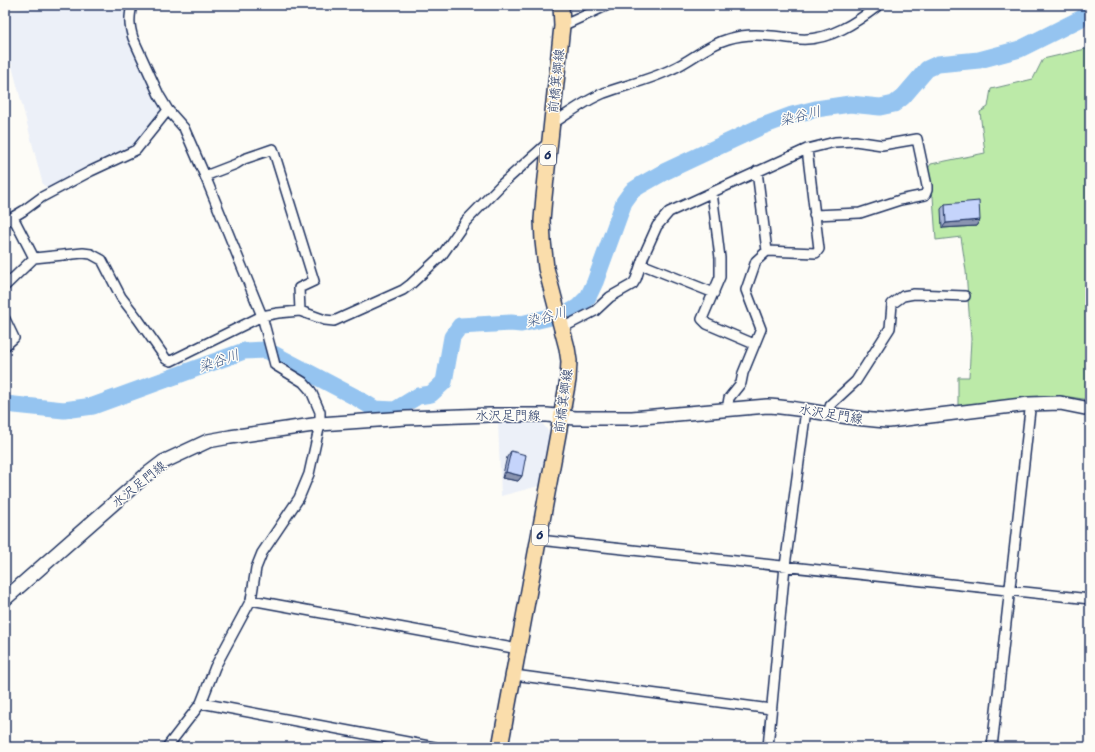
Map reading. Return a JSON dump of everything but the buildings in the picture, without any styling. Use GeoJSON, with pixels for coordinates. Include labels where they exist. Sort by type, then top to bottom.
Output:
{"type":"FeatureCollection","features":[{"type":"Feature","properties":{"kind":"main road","name":"前橋箕郷線"},"geometry":{"type":"LineString","coordinates":[[500,747],[568,380],[567,348],[546,268],[542,220],[562,26],[561,5]]}},
{"type":"Feature","properties":{"kind":"main road","name":"水沢足門線"},"geometry":{"type":"LineString","coordinates":[[5,599],[146,475],[163,462],[208,441],[230,437],[320,424],[406,418],[489,415],[547,415],[575,418],[632,418],[767,406],[806,410],[873,421],[889,421],[1029,404],[1060,404],[1090,409]]}},
{"type":"Feature","properties":{"kind":"street"},"geometry":{"type":"LineString","coordinates":[[132,5],[130,28],[159,95],[168,110],[184,128],[205,176],[262,316],[275,364],[303,382],[311,391],[320,412],[320,424],[309,474],[298,498],[262,553],[256,568],[251,600],[215,667],[201,703],[167,747]]}},
{"type":"Feature","properties":{"kind":"street"},"geometry":{"type":"LineString","coordinates":[[562,26],[608,5]]}},
{"type":"Feature","properties":{"kind":"street"},"geometry":{"type":"LineString","coordinates":[[552,124],[603,93],[674,69],[712,45],[727,39],[742,35],[758,34],[801,39],[814,38],[830,34],[850,26],[879,5]]}},
{"type":"Feature","properties":{"kind":"street"},"geometry":{"type":"LineString","coordinates":[[34,258],[9,220],[42,197],[91,170],[136,150],[168,110]]}},
{"type":"Feature","properties":{"kind":"street"},"geometry":{"type":"LineString","coordinates":[[562,326],[596,311],[610,296],[633,284],[657,226],[669,212],[807,149],[835,142],[854,141],[882,144],[917,139],[928,190],[924,195],[900,200],[860,213],[814,215]]}},
{"type":"Feature","properties":{"kind":"street"},"geometry":{"type":"LineString","coordinates":[[5,286],[34,258],[82,253],[91,254],[102,260],[121,297],[166,359],[171,361],[262,316],[300,311],[325,320],[334,321],[403,290],[411,284],[442,255],[466,220],[502,184],[550,141]]}},
{"type":"Feature","properties":{"kind":"street"},"geometry":{"type":"LineString","coordinates":[[728,410],[729,398],[741,383],[743,372],[761,329],[746,290],[756,260],[767,251],[816,253],[819,249],[807,149]]}},
{"type":"Feature","properties":{"kind":"street"},"geometry":{"type":"LineString","coordinates":[[205,176],[236,164],[244,159],[273,150],[314,281],[299,288],[300,311]]}},
{"type":"Feature","properties":{"kind":"street"},"geometry":{"type":"LineString","coordinates":[[757,171],[767,251]]}},
{"type":"Feature","properties":{"kind":"street"},"geometry":{"type":"LineString","coordinates":[[712,192],[720,258],[720,277],[702,319],[707,324],[754,344]]}},
{"type":"Feature","properties":{"kind":"street"},"geometry":{"type":"LineString","coordinates":[[641,264],[714,293]]}},
{"type":"Feature","properties":{"kind":"street"},"geometry":{"type":"LineString","coordinates":[[828,414],[831,404],[856,381],[890,328],[892,304],[903,296],[914,294],[965,296]]}},
{"type":"Feature","properties":{"kind":"street"},"geometry":{"type":"LineString","coordinates":[[5,319],[14,338],[5,346]]}},
{"type":"Feature","properties":{"kind":"street"},"geometry":{"type":"LineString","coordinates":[[992,747],[1030,410],[1029,404]]}},
{"type":"Feature","properties":{"kind":"street"},"geometry":{"type":"LineString","coordinates":[[768,747],[785,566],[806,410]]}},
{"type":"Feature","properties":{"kind":"street"},"geometry":{"type":"LineString","coordinates":[[539,540],[1090,598]]}},
{"type":"Feature","properties":{"kind":"street"},"geometry":{"type":"LineString","coordinates":[[251,600],[518,649]]}},
{"type":"Feature","properties":{"kind":"street"},"geometry":{"type":"LineString","coordinates":[[514,675],[771,709]]}},
{"type":"Feature","properties":{"kind":"street"},"geometry":{"type":"LineString","coordinates":[[201,703],[434,747]]}},
{"type":"Feature","properties":{"kind":"shaded area"},"geometry":{"type":"Polygon","coordinates":[[[39,5],[128,5],[126,24],[129,40],[162,108],[162,112],[136,147],[99,160],[48,188],[43,185],[5,39],[5,13],[39,5]]]}},
{"type":"Feature","properties":{"kind":"shaded area"},"geometry":{"type":"Polygon","coordinates":[[[498,422],[542,423],[546,428],[552,437],[546,484],[501,496],[498,422]]]}},
{"type":"Feature","properties":{"kind":"green space"},"geometry":{"type":"Polygon","coordinates":[[[1090,48],[1090,400],[1063,396],[1040,397],[958,406],[958,377],[969,377],[971,339],[966,271],[961,237],[936,240],[933,196],[931,195],[927,170],[931,164],[985,153],[980,112],[988,107],[991,89],[1033,79],[1043,59],[1090,48]]]}},
{"type":"Feature","properties":{"kind":"waterway","name":"染谷川"},"geometry":{"type":"LineString","coordinates":[[5,404],[64,410],[93,406],[244,351],[266,350],[375,409],[395,410],[418,396],[431,394],[444,382],[452,337],[460,326],[511,323],[521,324],[568,313],[578,307],[588,297],[595,282],[624,202],[632,191],[641,185],[664,172],[760,127],[792,115],[816,109],[850,104],[880,107],[894,104],[903,97],[927,69],[938,64],[979,60],[1020,49],[1090,13]]}}]}
